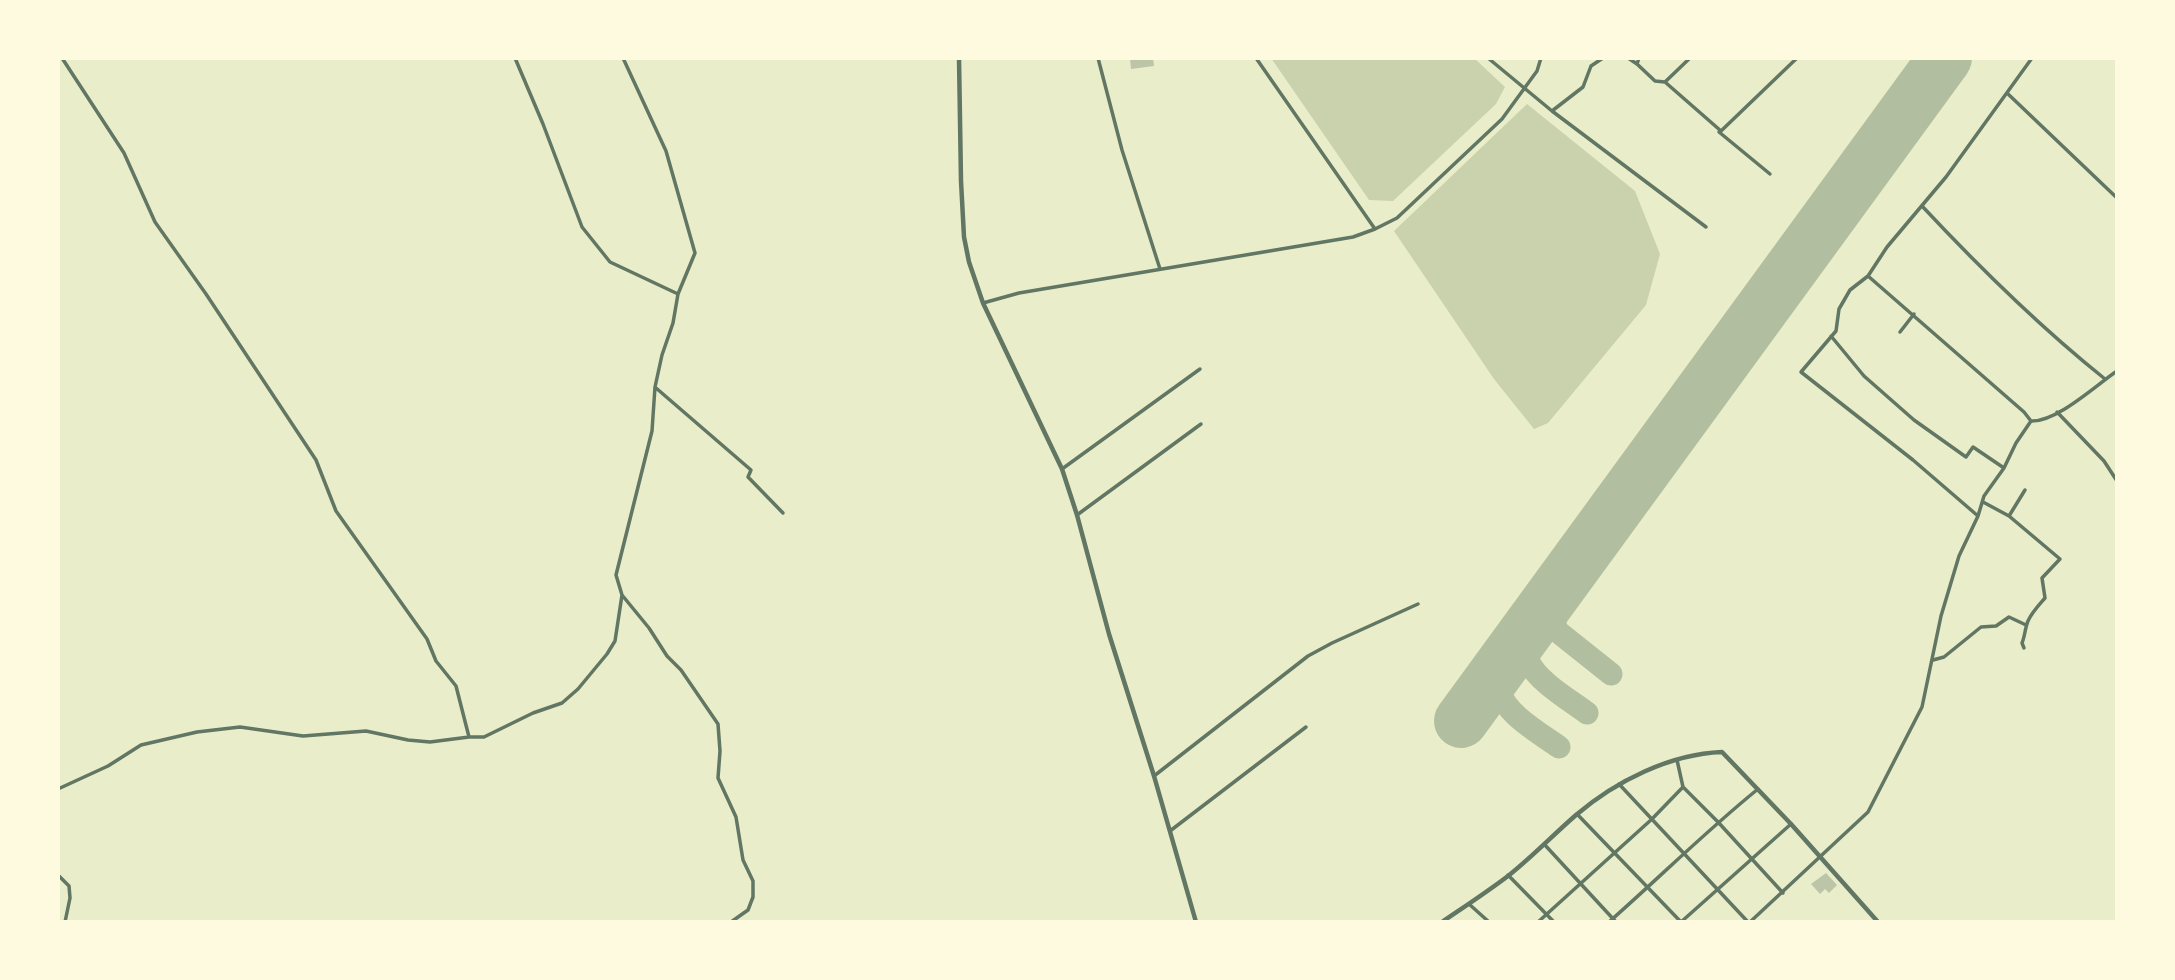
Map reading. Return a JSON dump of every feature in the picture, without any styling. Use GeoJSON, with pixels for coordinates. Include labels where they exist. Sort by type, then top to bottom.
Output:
{"type":"FeatureCollection","features":[{"type":"Feature","properties":{"kind":"street"},"geometry":{"type":"LineString","coordinates":[[62,58],[124,153],[155,222],[316,460],[336,511],[427,639],[436,661],[456,687],[470,737]]}},
{"type":"Feature","properties":{"kind":"street"},"geometry":{"type":"LineString","coordinates":[[515,58],[582,227],[610,262],[678,293]]}},
{"type":"Feature","properties":{"kind":"street"},"geometry":{"type":"LineString","coordinates":[[623,58],[666,151],[695,253],[678,293],[673,323],[662,355],[652,431],[616,575],[622,595],[649,628],[667,656],[681,670],[718,723],[718,778],[737,817],[743,860],[753,881],[753,897],[748,910],[731,922]]}},
{"type":"Feature","properties":{"kind":"street"},"geometry":{"type":"LineString","coordinates":[[959,58],[961,181],[964,237],[969,262],[983,303],[1062,469],[1196,922]]}},
{"type":"Feature","properties":{"kind":"street"},"geometry":{"type":"LineString","coordinates":[[1098,58],[1122,150],[1160,269]]}},
{"type":"Feature","properties":{"kind":"street"},"geometry":{"type":"LineString","coordinates":[[1256,58],[1375,229]]}},
{"type":"Feature","properties":{"kind":"street"},"geometry":{"type":"LineString","coordinates":[[1488,58],[1552,111],[1706,227]]}},
{"type":"Feature","properties":{"kind":"street"},"geometry":{"type":"LineString","coordinates":[[983,303],[1019,293],[1353,237],[1375,229],[1397,218],[1502,119],[1537,71],[1541,58]]}},
{"type":"Feature","properties":{"kind":"street"},"geometry":{"type":"LineString","coordinates":[[1552,111],[1583,87],[1591,66],[1602,58]]}},
{"type":"Feature","properties":{"kind":"street"},"geometry":{"type":"LineString","coordinates":[[1628,58],[1655,80],[1665,82],[1770,174]]}},
{"type":"Feature","properties":{"kind":"street"},"geometry":{"type":"LineString","coordinates":[[1637,64],[1639,58]]}},
{"type":"Feature","properties":{"kind":"street"},"geometry":{"type":"LineString","coordinates":[[1665,82],[1690,58]]}},
{"type":"Feature","properties":{"kind":"street"},"geometry":{"type":"LineString","coordinates":[[1719,132],[1797,58]]}},
{"type":"Feature","properties":{"kind":"street"},"geometry":{"type":"LineString","coordinates":[[1978,516],[1913,460],[1801,372],[1836,331],[1839,309],[1850,290],[1868,276],[1887,247],[1946,177],[2032,58]]}},
{"type":"Feature","properties":{"kind":"street"},"geometry":{"type":"LineString","coordinates":[[2007,93],[2117,198]]}},
{"type":"Feature","properties":{"kind":"street"},"geometry":{"type":"LineString","coordinates":[[1922,206],[2018,302],[2072,353],[2105,379]]}},
{"type":"Feature","properties":{"kind":"street"},"geometry":{"type":"LineString","coordinates":[[1868,276],[1914,314],[2031,421],[2039,422],[2057,412],[2117,371]]}},
{"type":"Feature","properties":{"kind":"street"},"geometry":{"type":"LineString","coordinates":[[1900,332],[1914,314]]}},
{"type":"Feature","properties":{"kind":"street"},"geometry":{"type":"LineString","coordinates":[[1831,337],[1864,376],[1914,420],[1966,457],[1973,447],[2004,468]]}},
{"type":"Feature","properties":{"kind":"street"},"geometry":{"type":"LineString","coordinates":[[1062,469],[1200,369]]}},
{"type":"Feature","properties":{"kind":"street"},"geometry":{"type":"LineString","coordinates":[[656,387],[751,470],[748,477],[783,513]]}},
{"type":"Feature","properties":{"kind":"street"},"geometry":{"type":"LineString","coordinates":[[2057,412],[2104,461],[2117,481]]}},
{"type":"Feature","properties":{"kind":"street"},"geometry":{"type":"LineString","coordinates":[[1619,784],[1749,922],[1783,893],[1868,812],[1923,707],[1941,616],[1959,556],[1983,502],[2031,421]]}},
{"type":"Feature","properties":{"kind":"street"},"geometry":{"type":"LineString","coordinates":[[1077,515],[1201,424]]}},
{"type":"Feature","properties":{"kind":"street"},"geometry":{"type":"LineString","coordinates":[[2009,516],[2025,490]]}},
{"type":"Feature","properties":{"kind":"street"},"geometry":{"type":"LineString","coordinates":[[1983,502],[2009,516],[2060,559],[2042,578],[2045,598],[2026,625],[2027,631],[2022,643],[2024,648]]}},
{"type":"Feature","properties":{"kind":"street"},"geometry":{"type":"LineString","coordinates":[[58,789],[108,766],[141,745],[197,732],[240,727],[303,736],[366,731],[430,742],[484,737],[533,713],[562,703],[578,689],[615,641],[622,595]]}},
{"type":"Feature","properties":{"kind":"street"},"geometry":{"type":"LineString","coordinates":[[1154,776],[1308,656],[1418,604]]}},
{"type":"Feature","properties":{"kind":"street"},"geometry":{"type":"LineString","coordinates":[[1933,660],[1944,657],[1981,627],[1996,626],[2009,617],[2026,625]]}},
{"type":"Feature","properties":{"kind":"street"},"geometry":{"type":"LineString","coordinates":[[1170,831],[1306,727]]}},
{"type":"Feature","properties":{"kind":"street"},"geometry":{"type":"LineString","coordinates":[[1442,922],[1508,875],[1577,814],[1619,784],[1677,760],[1722,752],[1791,824],[1878,922]]}},
{"type":"Feature","properties":{"kind":"street"},"geometry":{"type":"LineString","coordinates":[[1677,760],[1683,787],[1783,893]]}},
{"type":"Feature","properties":{"kind":"street"},"geometry":{"type":"LineString","coordinates":[[1538,922],[1652,819],[1683,787]]}},
{"type":"Feature","properties":{"kind":"street"},"geometry":{"type":"LineString","coordinates":[[1544,844],[1613,921],[1718,822],[1758,789]]}},
{"type":"Feature","properties":{"kind":"street"},"geometry":{"type":"LineString","coordinates":[[1577,814],[1681,922],[1791,824]]}},
{"type":"Feature","properties":{"kind":"street"},"geometry":{"type":"LineString","coordinates":[[58,875],[69,886],[65,922]]}},
{"type":"Feature","properties":{"kind":"street"},"geometry":{"type":"LineString","coordinates":[[1508,875],[1554,922]]}},
{"type":"Feature","properties":{"kind":"street"},"geometry":{"type":"LineString","coordinates":[[1469,904],[1489,922]]}},
{"type":"Feature","properties":{"kind":"green space"},"geometry":{"type":"Polygon","coordinates":[[[1271,58],[1474,58],[1505,87],[1496,104],[1393,201],[1369,200],[1271,58]]]}},
{"type":"Feature","properties":{"kind":"green space"},"geometry":{"type":"Polygon","coordinates":[[[1527,104],[1635,191],[1660,254],[1646,305],[1548,423],[1534,429],[1494,379],[1394,231],[1527,104]]]}},
{"type":"Feature","properties":{"kind":"building"},"geometry":{"type":"Polygon","coordinates":[[[1130,58],[1153,58],[1154,66],[1131,69],[1130,58]]]}},
{"type":"Feature","properties":{"kind":"building"},"geometry":{"type":"Polygon","coordinates":[[[1826,873],[1837,885],[1829,893],[1825,889],[1820,894],[1811,884],[1826,873]]]}},
{"type":"Feature","properties":{"kind":"taxiway"},"geometry":{"type":"LineString","coordinates":[[1555,593],[1551,611],[1557,631],[1611,674]]}},
{"type":"Feature","properties":{"kind":"taxiway"},"geometry":{"type":"LineString","coordinates":[[1528,629],[1526,646],[1533,669],[1555,690],[1587,713]]}},
{"type":"Feature","properties":{"kind":"taxiway"},"geometry":{"type":"LineString","coordinates":[[1503,663],[1499,684],[1508,707],[1559,747]]}},
{"type":"Feature","properties":{"kind":"runway"},"geometry":{"type":"LineString","coordinates":[[1461,721],[1945,58]]}}]}
